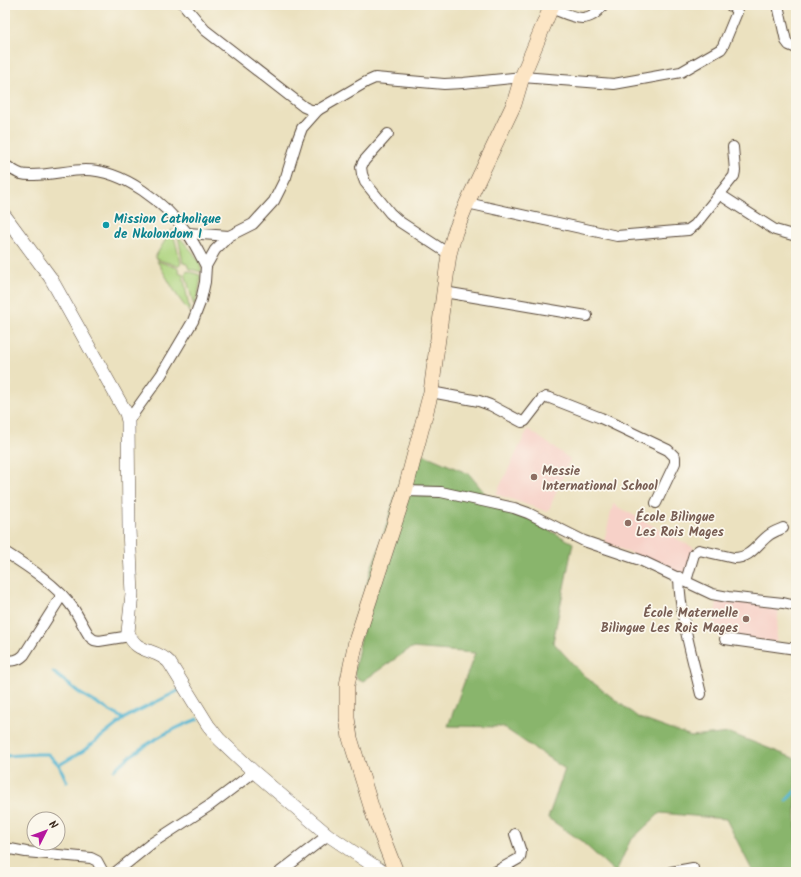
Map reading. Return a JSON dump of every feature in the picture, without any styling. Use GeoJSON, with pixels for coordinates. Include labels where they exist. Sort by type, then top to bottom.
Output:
{"type":"FeatureCollection","features":[{"type":"Feature","properties":{"kind":"main road"},"geometry":{"type":"LineString","coordinates":[[396,872],[374,816],[350,738],[347,718],[347,685],[356,641],[405,491],[431,392],[449,254],[455,232],[467,203],[514,104],[522,77],[552,6]]}},
{"type":"Feature","properties":{"kind":"street"},"geometry":{"type":"LineString","coordinates":[[184,5],[205,30],[304,107],[311,110],[318,110]]}},
{"type":"Feature","properties":{"kind":"street"},"geometry":{"type":"LineString","coordinates":[[552,6],[580,19],[587,18],[599,11],[603,5]]}},
{"type":"Feature","properties":{"kind":"street"},"geometry":{"type":"LineString","coordinates":[[128,421],[159,378],[193,320],[201,300],[205,282],[206,266],[214,250],[229,236],[253,224],[274,201],[286,177],[302,128],[318,110],[375,78],[444,84],[463,84],[522,77],[614,84],[681,72],[723,46],[737,12],[729,5]]}},
{"type":"Feature","properties":{"kind":"street"},"geometry":{"type":"LineString","coordinates":[[778,5],[786,41],[789,45],[796,48]]}},
{"type":"Feature","properties":{"kind":"street"},"geometry":{"type":"LineString","coordinates":[[388,134],[364,161],[362,174],[365,182],[390,213],[400,222],[449,254]]}},
{"type":"Feature","properties":{"kind":"street"},"geometry":{"type":"LineString","coordinates":[[467,203],[617,236],[688,230],[695,225],[734,176],[733,146]]}},
{"type":"Feature","properties":{"kind":"street"},"geometry":{"type":"LineString","coordinates":[[5,165],[17,172],[28,175],[84,170],[100,171],[113,175],[146,193],[159,203],[188,233],[206,266]]}},
{"type":"Feature","properties":{"kind":"street"},"geometry":{"type":"LineString","coordinates":[[719,194],[775,230],[784,234],[796,236]]}},
{"type":"Feature","properties":{"kind":"street"},"geometry":{"type":"LineString","coordinates":[[5,216],[50,277],[123,406],[128,421],[129,529],[132,594],[128,632],[135,646],[161,656],[169,662],[213,733],[254,772],[328,835],[383,872]]}},
{"type":"Feature","properties":{"kind":"street"},"geometry":{"type":"LineString","coordinates":[[188,233],[229,236]]}},
{"type":"Feature","properties":{"kind":"street"},"geometry":{"type":"LineString","coordinates":[[444,292],[587,316]]}},
{"type":"Feature","properties":{"kind":"street"},"geometry":{"type":"LineString","coordinates":[[431,392],[479,401],[490,405],[522,422],[526,422],[542,399],[546,397],[601,418],[668,450],[675,457],[675,463],[656,503]]}},
{"type":"Feature","properties":{"kind":"street"},"geometry":{"type":"LineString","coordinates":[[405,491],[441,492],[514,508],[528,513],[584,541],[640,560],[712,594],[796,606]]}},
{"type":"Feature","properties":{"kind":"street"},"geometry":{"type":"LineString","coordinates":[[701,694],[685,624],[679,588],[694,554],[699,550],[740,558],[750,553],[768,536],[784,528]]}},
{"type":"Feature","properties":{"kind":"street"},"geometry":{"type":"LineString","coordinates":[[5,552],[34,571],[62,595],[72,607],[90,637],[94,640],[99,641],[130,636]]}},
{"type":"Feature","properties":{"kind":"street"},"geometry":{"type":"LineString","coordinates":[[5,660],[15,661],[24,655],[62,595]]}},
{"type":"Feature","properties":{"kind":"street"},"geometry":{"type":"LineString","coordinates":[[725,639],[796,648]]}},
{"type":"Feature","properties":{"kind":"street"},"geometry":{"type":"LineString","coordinates":[[116,872],[152,843],[209,806],[254,772]]}},
{"type":"Feature","properties":{"kind":"street"},"geometry":{"type":"LineString","coordinates":[[495,872],[520,858],[521,852],[515,834]]}},
{"type":"Feature","properties":{"kind":"street"},"geometry":{"type":"LineString","coordinates":[[280,872],[328,835]]}},
{"type":"Feature","properties":{"kind":"street"},"geometry":{"type":"LineString","coordinates":[[5,848],[26,852],[91,858],[97,861],[103,872]]}},
{"type":"Feature","properties":{"kind":"street"},"geometry":{"type":"LineString","coordinates":[[671,872],[693,868]]}},
{"type":"Feature","properties":{"kind":"shaded area","name":"Messie International School"},"geometry":{"type":"Polygon","coordinates":[[[528,429],[570,459],[548,512],[496,494],[528,429]]]}},
{"type":"Feature","properties":{"kind":"shaded area","name":"École Bilingue Les Rois Mages"},"geometry":{"type":"Polygon","coordinates":[[[613,504],[694,548],[688,578],[604,542],[613,504]]]}},
{"type":"Feature","properties":{"kind":"shaded area","name":"École Maternelle Bilingue Les Rois Mages"},"geometry":{"type":"Polygon","coordinates":[[[717,599],[779,604],[776,643],[713,633],[717,599]]]}},
{"type":"Feature","properties":{"kind":"green space"},"geometry":{"type":"Polygon","coordinates":[[[172,229],[181,263],[178,266],[156,259],[155,257],[172,229]]]}},
{"type":"Feature","properties":{"kind":"green space"},"geometry":{"type":"Polygon","coordinates":[[[178,236],[199,261],[202,272],[189,269],[187,264],[183,263],[178,236]]]}},
{"type":"Feature","properties":{"kind":"green space"},"geometry":{"type":"Polygon","coordinates":[[[157,261],[178,268],[179,272],[183,274],[190,313],[178,297],[157,261]]]}},
{"type":"Feature","properties":{"kind":"green space"},"geometry":{"type":"Polygon","coordinates":[[[188,271],[200,275],[199,287],[194,306],[185,273],[188,271]]]}},
{"type":"Feature","properties":{"kind":"green space"},"geometry":{"type":"Polygon","coordinates":[[[411,449],[469,474],[488,497],[573,543],[553,642],[583,675],[639,718],[691,737],[730,733],[796,759],[796,872],[753,872],[726,819],[660,813],[630,841],[615,872],[580,840],[548,818],[565,769],[503,727],[448,726],[475,653],[411,648],[363,681],[357,678],[354,672],[363,629],[353,623],[363,599],[371,568],[380,546],[411,449]]]}},
{"type":"Feature","properties":{"kind":"waterway"},"geometry":{"type":"LineString","coordinates":[[53,672],[81,694],[124,719]]}},
{"type":"Feature","properties":{"kind":"waterway"},"geometry":{"type":"LineString","coordinates":[[59,765],[83,751],[128,716],[180,690]]}},
{"type":"Feature","properties":{"kind":"waterway"},"geometry":{"type":"LineString","coordinates":[[114,770],[153,740],[198,719]]}},
{"type":"Feature","properties":{"kind":"waterway"},"geometry":{"type":"LineString","coordinates":[[5,756],[48,754],[59,765],[67,782]]}},
{"type":"Feature","properties":{"kind":"waterway"},"geometry":{"type":"LineString","coordinates":[[786,801],[796,790]]}},
{"type":"Feature","properties":{"kind":"place","name":"Mission Catholique de Nkolondom I"},"geometry":{"type":"Point","coordinates":[106,225]}},
{"type":"Feature","properties":{"kind":"place","name":"Messie International School"},"geometry":{"type":"Point","coordinates":[534,477]}},
{"type":"Feature","properties":{"kind":"place","name":"École Bilingue Les Rois Mages"},"geometry":{"type":"Point","coordinates":[628,523]}},
{"type":"Feature","properties":{"kind":"place","name":"École Maternelle Bilingue Les Rois Mages"},"geometry":{"type":"Point","coordinates":[746,619]}}]}
